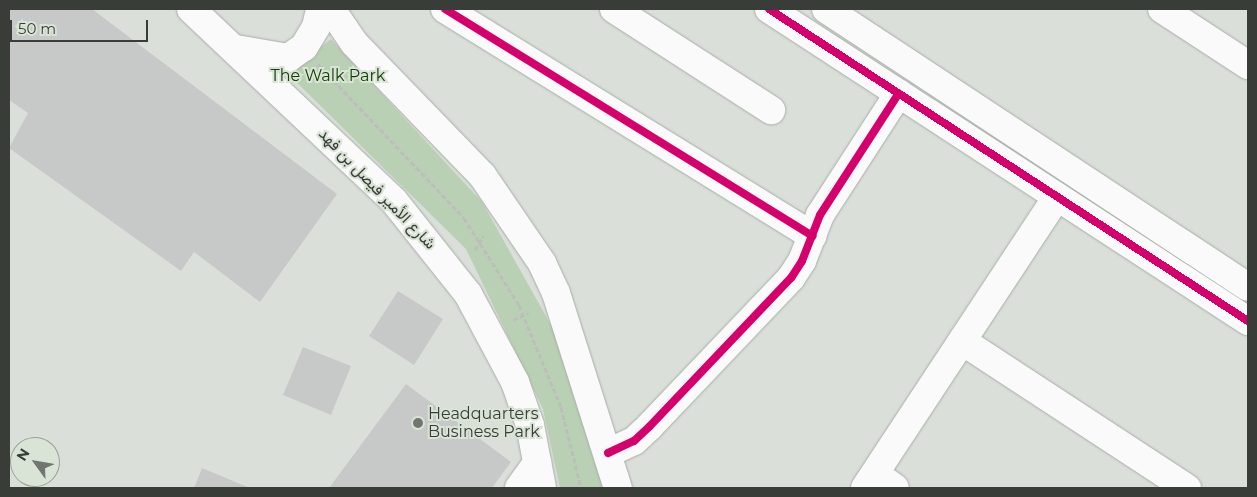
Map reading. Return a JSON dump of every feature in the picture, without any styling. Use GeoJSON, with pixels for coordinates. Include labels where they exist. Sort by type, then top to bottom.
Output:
{"type":"FeatureCollection","features":[{"type":"Feature","properties":{"kind":"street","name":"شارع الأمير فيصل بن فهد"},"geometry":{"type":"LineString","coordinates":[[191,9],[236,49],[394,202],[468,294],[515,382],[530,425],[540,476]]}},
{"type":"Feature","properties":{"kind":"street"},"geometry":{"type":"LineString","coordinates":[[236,49],[288,58],[304,47],[316,27],[320,9]]}},
{"type":"Feature","properties":{"kind":"street"},"geometry":{"type":"LineString","coordinates":[[331,9],[354,43],[482,175],[542,263],[559,301],[618,488]]}},
{"type":"Feature","properties":{"kind":"street"},"geometry":{"type":"LineString","coordinates":[[614,9],[771,110]]}},
{"type":"Feature","properties":{"kind":"street"},"geometry":{"type":"LineString","coordinates":[[769,9],[1248,321]]}},
{"type":"Feature","properties":{"kind":"street"},"geometry":{"type":"LineString","coordinates":[[826,9],[1248,287]]}},
{"type":"Feature","properties":{"kind":"street"},"geometry":{"type":"LineString","coordinates":[[1162,9],[1246,57]]}},
{"type":"Feature","properties":{"kind":"street"},"geometry":{"type":"LineString","coordinates":[[452,11],[812,236]]}},
{"type":"Feature","properties":{"kind":"street"},"geometry":{"type":"LineString","coordinates":[[608,454],[650,427],[791,278],[812,236],[820,215],[899,93]]}},
{"type":"Feature","properties":{"kind":"street"},"geometry":{"type":"LineString","coordinates":[[878,484],[962,341],[1057,196]]}},
{"type":"Feature","properties":{"kind":"street"},"geometry":{"type":"LineString","coordinates":[[962,341],[1187,488]]}},
{"type":"Feature","properties":{"kind":"street"},"geometry":{"type":"LineString","coordinates":[[519,488],[540,476]]}},
{"type":"Feature","properties":{"kind":"path"},"geometry":{"type":"LineString","coordinates":[[318,64],[464,218],[480,242],[524,315],[561,407],[580,488]]}},
{"type":"Feature","properties":{"kind":"path"},"geometry":{"type":"LineString","coordinates":[[475,250],[484,235]]}},
{"type":"Feature","properties":{"kind":"path"},"geometry":{"type":"LineString","coordinates":[[513,320],[529,312]]}},
{"type":"Feature","properties":{"kind":"green space","name":"The Walk Park"},"geometry":{"type":"Polygon","coordinates":[[[331,39],[482,202],[561,343],[604,488],[560,488],[543,409],[466,249],[287,73],[331,39]]]}},
{"type":"Feature","properties":{"kind":"building"},"geometry":{"type":"Polygon","coordinates":[[[9,9],[92,9],[337,194],[260,302],[194,252],[181,271],[9,148],[28,113],[9,100],[9,9]]]}},
{"type":"Feature","properties":{"kind":"building"},"geometry":{"type":"Polygon","coordinates":[[[398,291],[443,319],[414,365],[369,336],[398,291]]]}},
{"type":"Feature","properties":{"kind":"building"},"geometry":{"type":"Polygon","coordinates":[[[303,347],[351,366],[331,415],[283,395],[303,347]]]}},
{"type":"Feature","properties":{"kind":"building","name":"Headquarters Business Park"},"geometry":{"type":"Polygon","coordinates":[[[406,384],[511,462],[492,488],[329,488],[406,384]]]}},
{"type":"Feature","properties":{"kind":"building"},"geometry":{"type":"Polygon","coordinates":[[[202,468],[250,488],[194,488],[202,468]]]}},
{"type":"Feature","properties":{"kind":"cycle path"},"geometry":{"type":"LineString","coordinates":[[445,9],[812,236]]}},
{"type":"Feature","properties":{"kind":"cycle path"},"geometry":{"type":"LineString","coordinates":[[769,9],[1248,321]]}},
{"type":"Feature","properties":{"kind":"cycle path"},"geometry":{"type":"LineString","coordinates":[[608,453],[634,441],[649,427],[791,278],[802,261],[820,215],[899,93]]}},
{"type":"Feature","properties":{"kind":"place","name":"Headquarters Business Park"},"geometry":{"type":"Point","coordinates":[418,423]}}]}
